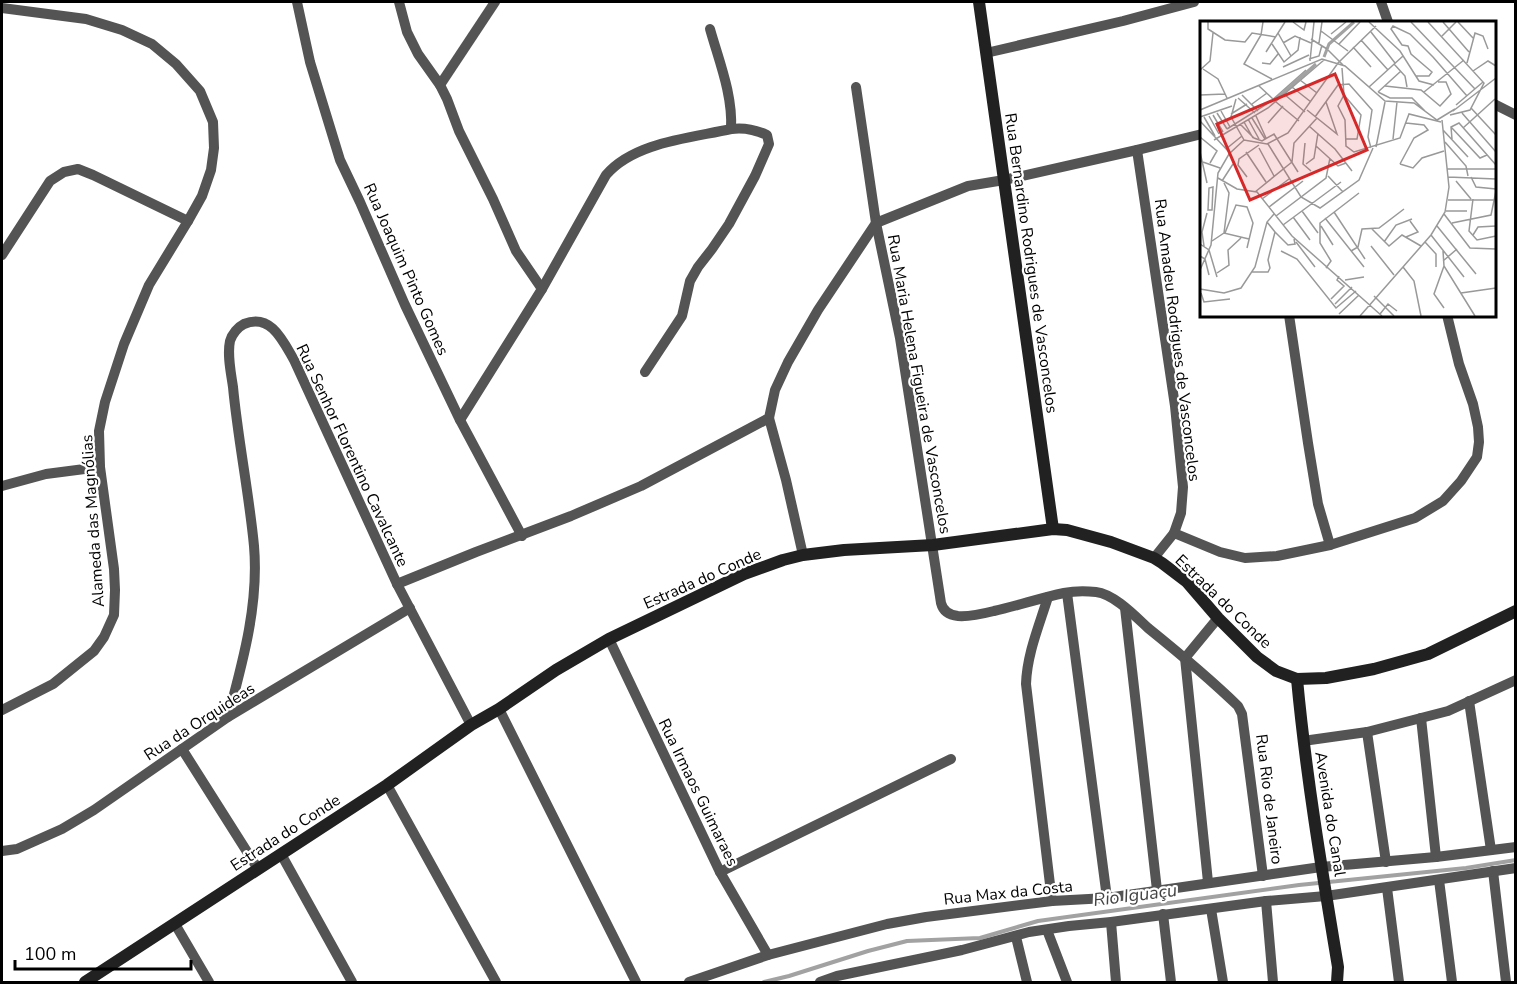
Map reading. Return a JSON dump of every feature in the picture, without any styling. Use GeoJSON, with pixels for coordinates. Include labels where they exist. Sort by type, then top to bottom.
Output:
{"type":"FeatureCollection","features":[{"type":"Feature","properties":{"kind":"street","name":"Rua Joaquim Pinto Gomes"},"geometry":{"type":"LineString","coordinates":[[297,2],[310,62],[340,160],[460,420],[522,536]]}},
{"type":"Feature","properties":{"kind":"street"},"geometry":{"type":"LineString","coordinates":[[399,2],[407,32],[418,54],[447,99],[459,130],[516,251],[542,289]]}},
{"type":"Feature","properties":{"kind":"street"},"geometry":{"type":"LineString","coordinates":[[440,86],[495,2]]}},
{"type":"Feature","properties":{"kind":"street","name":"Rua Bernardino Rodrigues de Vasconcelos"},"geometry":{"type":"LineString","coordinates":[[979,2],[1053,529]]}},
{"type":"Feature","properties":{"kind":"street"},"geometry":{"type":"LineString","coordinates":[[986,53],[1194,2]]}},
{"type":"Feature","properties":{"kind":"street"},"geometry":{"type":"LineString","coordinates":[[1381,2],[1388,21]]}},
{"type":"Feature","properties":{"kind":"street","name":"Alameda das Magnólias"},"geometry":{"type":"LineString","coordinates":[[2,8],[86,19],[122,30],[152,44],[176,64],[200,91],[213,122],[214,148],[211,170],[202,196],[149,285],[124,344],[105,402],[99,431],[100,467],[114,569],[114,615],[104,637],[94,651],[53,684],[2,710]]}},
{"type":"Feature","properties":{"kind":"street"},"geometry":{"type":"LineString","coordinates":[[710,29],[729,96],[731,129]]}},
{"type":"Feature","properties":{"kind":"street"},"geometry":{"type":"LineString","coordinates":[[856,87],[876,223],[968,186],[1004,180],[1200,134]]}},
{"type":"Feature","properties":{"kind":"street"},"geometry":{"type":"LineString","coordinates":[[1496,105],[1515,116]]}},
{"type":"Feature","properties":{"kind":"street"},"geometry":{"type":"LineString","coordinates":[[460,420],[542,289],[606,175],[615,165],[643,150],[667,143],[731,129],[759,131],[767,135],[769,144],[755,176],[729,224],[690,281],[682,316],[645,372]]}},
{"type":"Feature","properties":{"kind":"street","name":"Rua Amadeu Rodrigues de Vasconcelos"},"geometry":{"type":"LineString","coordinates":[[1137,150],[1174,406],[1183,487],[1181,513],[1174,532]]}},
{"type":"Feature","properties":{"kind":"street"},"geometry":{"type":"LineString","coordinates":[[2,255],[50,182],[64,172],[78,170],[93,175],[188,221]]}},
{"type":"Feature","properties":{"kind":"street","name":"Rua Maria Helena Figueira de Vasconcelos"},"geometry":{"type":"LineString","coordinates":[[769,418],[775,390],[788,362],[818,310],[876,223]]}},
{"type":"Feature","properties":{"kind":"street","name":"Rua Maria Helena Figueira de Vasconcelos"},"geometry":{"type":"LineString","coordinates":[[876,223],[900,338],[941,603],[943,609],[951,614],[974,616]]}},
{"type":"Feature","properties":{"kind":"street"},"geometry":{"type":"LineString","coordinates":[[1289,316],[1316,494],[1330,544]]}},
{"type":"Feature","properties":{"kind":"street"},"geometry":{"type":"LineString","coordinates":[[1154,558],[1174,532],[1220,552],[1245,558],[1277,556],[1330,544],[1415,518],[1443,501],[1477,458],[1479,441],[1473,404],[1459,364],[1447,316]]}},
{"type":"Feature","properties":{"kind":"street","name":"Rua Senhor Florentino Cavalcante"},"geometry":{"type":"LineString","coordinates":[[228,717],[250,620],[256,576],[230,359],[230,341],[242,325],[254,322],[264,323],[274,329],[294,360],[397,584],[471,725]]}},
{"type":"Feature","properties":{"kind":"street"},"geometry":{"type":"LineString","coordinates":[[397,584],[522,536],[641,486],[769,418],[803,555]]}},
{"type":"Feature","properties":{"kind":"street"},"geometry":{"type":"LineString","coordinates":[[2,486],[46,474],[100,467]]}},
{"type":"Feature","properties":{"kind":"street","name":"Estrada do Conde"},"geometry":{"type":"LineString","coordinates":[[85,982],[387,785],[471,725],[556,670],[609,639],[744,574],[783,560],[803,555],[866,548],[933,545],[1053,529],[1066,530],[1111,542],[1162,563],[1187,582],[1218,618],[1257,657],[1276,671],[1297,679],[1326,678],[1374,669],[1428,654],[1514,615]]}},
{"type":"Feature","properties":{"kind":"street","name":"Rua Rio de Janeiro"},"geometry":{"type":"LineString","coordinates":[[974,616],[1067,593],[1095,592],[1114,599],[1185,658],[1238,706],[1242,714],[1263,876]]}},
{"type":"Feature","properties":{"kind":"street"},"geometry":{"type":"LineString","coordinates":[[1067,593],[1107,898]]}},
{"type":"Feature","properties":{"kind":"street"},"geometry":{"type":"LineString","coordinates":[[1048,597],[1030,652],[1026,684],[1052,901]]}},
{"type":"Feature","properties":{"kind":"street","name":"Rua da Orquideas"},"geometry":{"type":"LineString","coordinates":[[2,851],[17,849],[63,829],[228,717],[410,608]]}},
{"type":"Feature","properties":{"kind":"street"},"geometry":{"type":"LineString","coordinates":[[1125,608],[1156,890]]}},
{"type":"Feature","properties":{"kind":"street"},"geometry":{"type":"LineString","coordinates":[[1208,882],[1185,658],[1218,618]]}},
{"type":"Feature","properties":{"kind":"street","name":"Rua Irmaos Guimaraes"},"geometry":{"type":"LineString","coordinates":[[609,639],[720,872],[768,955]]}},
{"type":"Feature","properties":{"kind":"street","name":"Avenida do Canal"},"geometry":{"type":"LineString","coordinates":[[1297,679],[1303,741],[1326,894]]}},
{"type":"Feature","properties":{"kind":"street"},"geometry":{"type":"LineString","coordinates":[[1303,741],[1367,732],[1448,711],[1515,680]]}},
{"type":"Feature","properties":{"kind":"street"},"geometry":{"type":"LineString","coordinates":[[1469,701],[1491,850]]}},
{"type":"Feature","properties":{"kind":"street"},"geometry":{"type":"LineString","coordinates":[[499,709],[636,982]]}},
{"type":"Feature","properties":{"kind":"street"},"geometry":{"type":"LineString","coordinates":[[1421,718],[1436,857]]}},
{"type":"Feature","properties":{"kind":"street"},"geometry":{"type":"LineString","coordinates":[[1367,732],[1386,862]]}},
{"type":"Feature","properties":{"kind":"street"},"geometry":{"type":"LineString","coordinates":[[182,749],[258,869]]}},
{"type":"Feature","properties":{"kind":"street"},"geometry":{"type":"LineString","coordinates":[[720,872],[951,759]]}},
{"type":"Feature","properties":{"kind":"street"},"geometry":{"type":"LineString","coordinates":[[387,785],[495,982]]}},
{"type":"Feature","properties":{"kind":"street","name":"Rua Max da Costa"},"geometry":{"type":"LineString","coordinates":[[689,982],[768,955],[887,924],[926,917],[1052,901],[1107,898],[1208,882],[1515,847]]}},
{"type":"Feature","properties":{"kind":"street"},"geometry":{"type":"LineString","coordinates":[[281,854],[352,982]]}},
{"type":"Feature","properties":{"kind":"street"},"geometry":{"type":"LineString","coordinates":[[819,982],[837,976],[963,950],[1029,932],[1266,901],[1387,888],[1515,868]]}},
{"type":"Feature","properties":{"kind":"street"},"geometry":{"type":"LineString","coordinates":[[1493,871],[1506,982]]}},
{"type":"Feature","properties":{"kind":"street"},"geometry":{"type":"LineString","coordinates":[[1439,880],[1452,982]]}},
{"type":"Feature","properties":{"kind":"street"},"geometry":{"type":"LineString","coordinates":[[1387,888],[1399,982]]}},
{"type":"Feature","properties":{"kind":"street"},"geometry":{"type":"LineString","coordinates":[[1326,894],[1338,967],[1337,982]]}},
{"type":"Feature","properties":{"kind":"street"},"geometry":{"type":"LineString","coordinates":[[1266,901],[1273,982]]}},
{"type":"Feature","properties":{"kind":"street"},"geometry":{"type":"LineString","coordinates":[[1211,909],[1223,982]]}},
{"type":"Feature","properties":{"kind":"street"},"geometry":{"type":"LineString","coordinates":[[1162,914],[1171,982]]}},
{"type":"Feature","properties":{"kind":"street"},"geometry":{"type":"LineString","coordinates":[[1111,922],[1116,982]]}},
{"type":"Feature","properties":{"kind":"street"},"geometry":{"type":"LineString","coordinates":[[175,924],[209,982]]}},
{"type":"Feature","properties":{"kind":"street"},"geometry":{"type":"LineString","coordinates":[[1047,930],[1067,982]]}},
{"type":"Feature","properties":{"kind":"street"},"geometry":{"type":"LineString","coordinates":[[1016,937],[1027,982]]}},
{"type":"Feature","properties":{"kind":"waterway","name":"Rio Iguaçu"},"geometry":{"type":"LineString","coordinates":[[764,982],[907,941],[980,938],[1038,921],[1299,885],[1466,868],[1516,860]]}}]}
